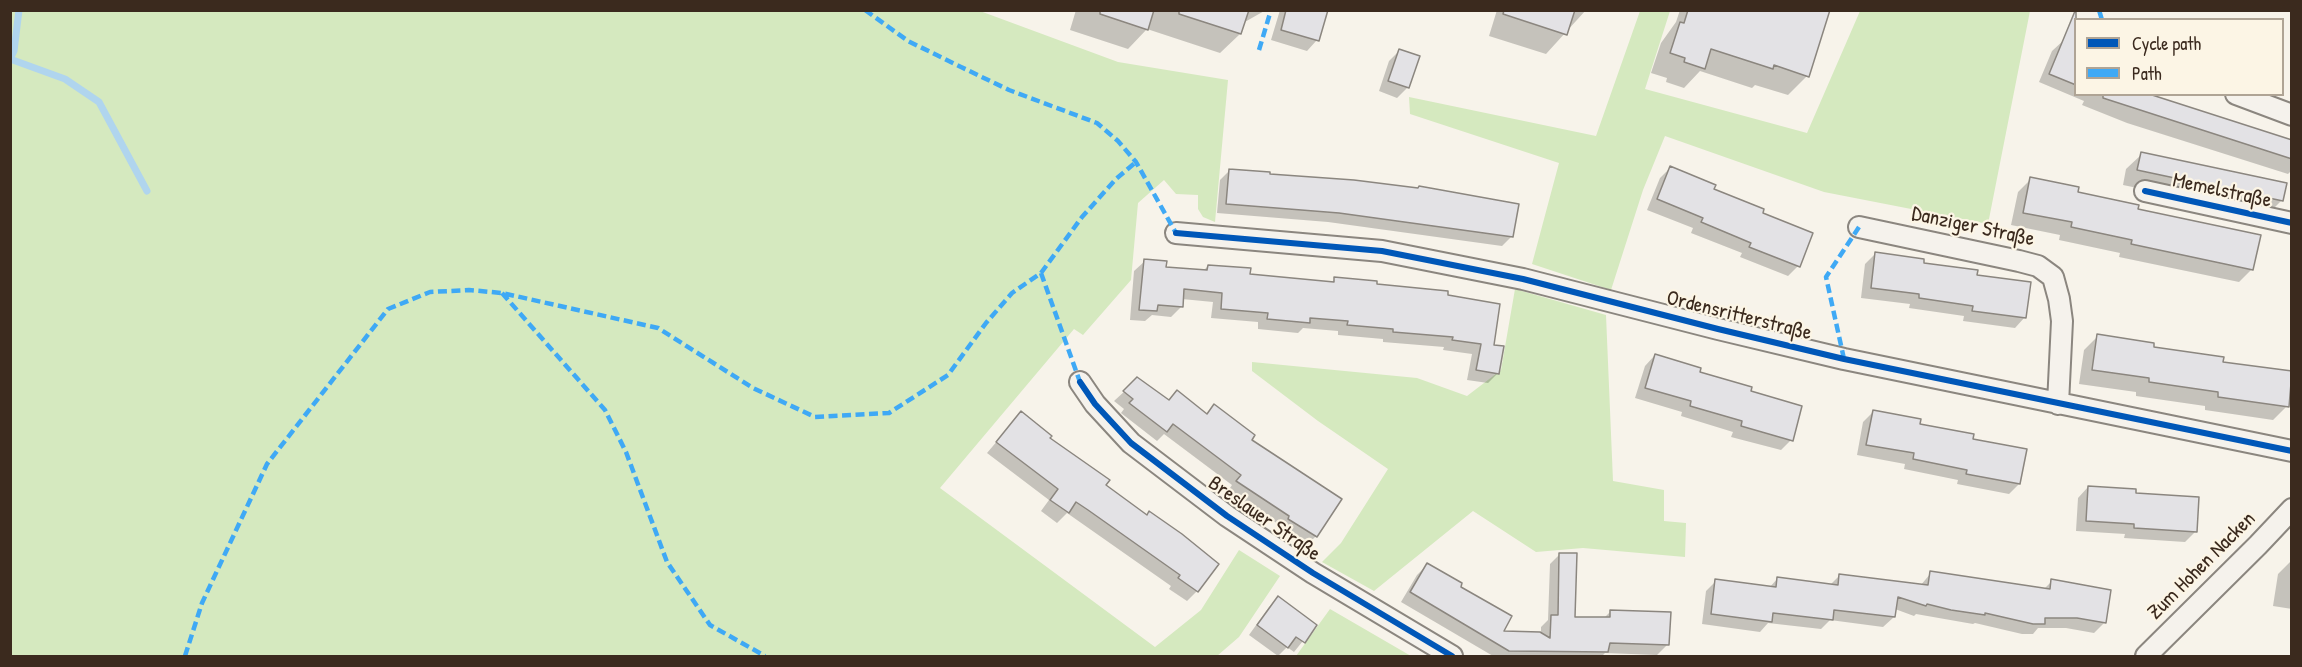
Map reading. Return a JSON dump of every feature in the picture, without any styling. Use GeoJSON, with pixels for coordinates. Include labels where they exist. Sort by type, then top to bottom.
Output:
{"type":"FeatureCollection","features":[{"type":"Feature","properties":{"kind":"street"},"geometry":{"type":"LineString","coordinates":[[2241,96],[2292,115]]}},
{"type":"Feature","properties":{"kind":"street","name":"Memelstraße"},"geometry":{"type":"LineString","coordinates":[[2145,191],[2292,223]]}},
{"type":"Feature","properties":{"kind":"street","name":"Danziger Straße"},"geometry":{"type":"LineString","coordinates":[[1860,227],[2038,266],[2053,278],[2060,299],[2062,321],[2058,405]]}},
{"type":"Feature","properties":{"kind":"street","name":"Ordensritterstraße"},"geometry":{"type":"LineString","coordinates":[[1176,233],[1382,252],[1522,279],[1719,330],[1844,359],[2058,405],[2292,451]]}},
{"type":"Feature","properties":{"kind":"street","name":"Breslauer Straße"},"geometry":{"type":"LineString","coordinates":[[1080,382],[1095,405],[1131,442],[1227,516],[1313,573],[1452,657]]}},
{"type":"Feature","properties":{"kind":"street","name":"Zum Hohen Nacken"},"geometry":{"type":"LineString","coordinates":[[2146,657],[2292,509]]}},
{"type":"Feature","properties":{"kind":"green space"},"geometry":{"type":"Polygon","coordinates":[[[10,11],[980,11],[1118,62],[1228,80],[1215,222],[1203,217],[1198,209],[1198,195],[1176,194],[1164,180],[1138,203],[1131,280],[1083,335],[1074,329],[940,488],[1155,647],[1201,610],[1239,550],[1280,576],[1239,637],[1217,656],[11,656],[10,11]]]}},
{"type":"Feature","properties":{"kind":"green space"},"geometry":{"type":"Polygon","coordinates":[[[1640,11],[1670,11],[1645,89],[1807,133],[1860,11],[2030,11],[1988,224],[1824,192],[1665,136],[1643,190],[1611,290],[1532,264],[1559,163],[1410,114],[1409,97],[1596,136],[1640,11]]]}},
{"type":"Feature","properties":{"kind":"green space"},"geometry":{"type":"Polygon","coordinates":[[[1515,289],[1606,315],[1613,481],[1664,490],[1664,521],[1686,523],[1685,557],[1583,548],[1536,552],[1473,511],[1374,591],[1322,562],[1341,543],[1388,469],[1318,421],[1252,371],[1252,362],[1417,378],[1467,396],[1501,370],[1515,289]]]}},
{"type":"Feature","properties":{"kind":"green space"},"geometry":{"type":"Polygon","coordinates":[[[1330,609],[1411,656],[1296,656],[1330,609]]]}},
{"type":"Feature","properties":{"kind":"building"},"geometry":{"type":"Polygon","coordinates":[[[1100,10],[1154,10],[1148,30],[1100,14],[1100,10]]]}},
{"type":"Feature","properties":{"kind":"building"},"geometry":{"type":"Polygon","coordinates":[[[1179,10],[1249,10],[1241,34],[1179,14],[1179,10]]]}},
{"type":"Feature","properties":{"kind":"building"},"geometry":{"type":"Polygon","coordinates":[[[1286,10],[1328,10],[1319,41],[1281,30],[1286,10]]]}},
{"type":"Feature","properties":{"kind":"building"},"geometry":{"type":"Polygon","coordinates":[[[1504,10],[1575,10],[1567,35],[1503,14],[1504,10]]]}},
{"type":"Feature","properties":{"kind":"building"},"geometry":{"type":"Polygon","coordinates":[[[1688,10],[1830,10],[1809,77],[1774,65],[1773,69],[1711,49],[1705,69],[1684,62],[1685,58],[1670,53],[1680,22],[1684,23],[1688,10]]]}},
{"type":"Feature","properties":{"kind":"building"},"geometry":{"type":"Polygon","coordinates":[[[2076,11],[2076,18],[2074,18],[2074,84],[2049,74],[2076,11]]]}},
{"type":"Feature","properties":{"kind":"building"},"geometry":{"type":"Polygon","coordinates":[[[1399,49],[1420,56],[1409,88],[1388,81],[1399,49]]]}},
{"type":"Feature","properties":{"kind":"building"},"geometry":{"type":"Polygon","coordinates":[[[2103,96],[2155,96],[2292,140],[2292,159],[2103,98],[2103,96]]]}},
{"type":"Feature","properties":{"kind":"building"},"geometry":{"type":"Polygon","coordinates":[[[2141,152],[2287,183],[2283,201],[2137,170],[2141,152]]]}},
{"type":"Feature","properties":{"kind":"building"},"geometry":{"type":"Polygon","coordinates":[[[1670,166],[1716,185],[1714,189],[1764,209],[1763,213],[1813,233],[1800,267],[1749,247],[1751,243],[1701,222],[1703,218],[1657,199],[1670,166]]]}},
{"type":"Feature","properties":{"kind":"building"},"geometry":{"type":"Polygon","coordinates":[[[1229,169],[1418,188],[1419,186],[1519,204],[1513,237],[1339,213],[1226,204],[1229,169]]]}},
{"type":"Feature","properties":{"kind":"building"},"geometry":{"type":"Polygon","coordinates":[[[2030,177],[2079,187],[2078,192],[2139,205],[2138,209],[2261,235],[2253,270],[2131,244],[2132,240],[2071,227],[2072,222],[2023,213],[2030,177]]]}},
{"type":"Feature","properties":{"kind":"building"},"geometry":{"type":"Polygon","coordinates":[[[1875,252],[1924,259],[1924,263],[1978,270],[1977,275],[2031,282],[2026,318],[1972,311],[1973,306],[1919,298],[1919,294],[1871,288],[1875,252]]]}},
{"type":"Feature","properties":{"kind":"building"},"geometry":{"type":"Polygon","coordinates":[[[1144,259],[1167,261],[1166,267],[1207,270],[1208,265],[1251,268],[1250,274],[1334,282],[1334,277],[1377,281],[1377,284],[1448,291],[1448,295],[1500,304],[1494,345],[1504,346],[1499,374],[1476,370],[1481,344],[1452,340],[1453,337],[1347,325],[1348,321],[1310,318],[1310,323],[1267,319],[1268,313],[1221,309],[1222,293],[1184,289],[1183,307],[1158,305],[1157,311],[1139,310],[1144,259]]]}},
{"type":"Feature","properties":{"kind":"building"},"geometry":{"type":"Polygon","coordinates":[[[2097,334],[2154,343],[2154,347],[2224,357],[2223,362],[2292,371],[2289,407],[2218,397],[2218,392],[2149,382],[2149,378],[2092,370],[2097,334]]]}},
{"type":"Feature","properties":{"kind":"building"},"geometry":{"type":"Polygon","coordinates":[[[1655,354],[1701,368],[1700,372],[1752,387],[1751,391],[1802,406],[1793,441],[1741,426],[1742,421],[1690,406],[1691,401],[1645,388],[1655,354]]]}},
{"type":"Feature","properties":{"kind":"building"},"geometry":{"type":"Polygon","coordinates":[[[1137,377],[1169,400],[1177,390],[1207,414],[1214,404],[1255,435],[1252,440],[1342,499],[1317,537],[1236,481],[1241,475],[1173,424],[1167,432],[1129,403],[1133,399],[1123,391],[1137,377]]]}},
{"type":"Feature","properties":{"kind":"building"},"geometry":{"type":"Polygon","coordinates":[[[1873,410],[1921,419],[1920,424],[1974,434],[1973,439],[2027,449],[2020,484],[1966,474],[1967,470],[1913,459],[1914,453],[1866,445],[1873,410]]]}},
{"type":"Feature","properties":{"kind":"building"},"geometry":{"type":"Polygon","coordinates":[[[1021,411],[1052,436],[1050,438],[1110,480],[1106,485],[1147,515],[1149,511],[1182,534],[1219,564],[1198,592],[1178,578],[1180,575],[1076,502],[1069,513],[1050,500],[1058,489],[996,442],[1021,411]]]}},
{"type":"Feature","properties":{"kind":"building"},"geometry":{"type":"Polygon","coordinates":[[[2088,486],[2136,489],[2136,493],[2199,497],[2197,532],[2134,528],[2134,524],[2086,521],[2088,486]]]}},
{"type":"Feature","properties":{"kind":"building"},"geometry":{"type":"Polygon","coordinates":[[[1559,553],[1577,553],[1575,617],[1610,617],[1610,610],[1671,612],[1669,645],[1610,643],[1608,652],[1509,651],[1410,592],[1427,563],[1462,583],[1461,587],[1512,616],[1504,631],[1540,632],[1550,638],[1551,615],[1558,615],[1559,553]]]}},
{"type":"Feature","properties":{"kind":"building"},"geometry":{"type":"Polygon","coordinates":[[[1930,571],[2050,589],[2051,579],[2111,590],[2106,623],[2077,618],[2045,618],[2045,624],[2033,624],[1985,613],[1985,615],[1951,610],[1927,604],[1926,606],[1898,597],[1895,617],[1834,610],[1833,620],[1773,613],[1772,622],[1711,614],[1715,579],[1776,587],[1777,577],[1838,585],[1839,574],[1928,585],[1930,571]]]}},
{"type":"Feature","properties":{"kind":"building"},"geometry":{"type":"Polygon","coordinates":[[[1278,596],[1317,625],[1305,643],[1296,637],[1288,648],[1257,625],[1278,596]]]}},
{"type":"Feature","properties":{"kind":"waterway"},"geometry":{"type":"LineString","coordinates":[[10,59],[14,51],[19,10]]}},
{"type":"Feature","properties":{"kind":"waterway"},"geometry":{"type":"LineString","coordinates":[[10,59],[65,79],[99,102],[147,191]]}},
{"type":"Feature","properties":{"kind":"marked path"},"geometry":{"type":"LineString","coordinates":[[865,10],[908,41],[961,67],[1009,90],[1097,123],[1118,141],[1136,162],[1176,233]]}},
{"type":"Feature","properties":{"kind":"marked path"},"geometry":{"type":"LineString","coordinates":[[1259,50],[1271,10]]}},
{"type":"Feature","properties":{"kind":"marked path"},"geometry":{"type":"LineString","coordinates":[[2099,10],[2101,18]]}},
{"type":"Feature","properties":{"kind":"marked path"},"geometry":{"type":"LineString","coordinates":[[185,656],[202,603],[267,464],[388,309],[430,292],[469,290],[502,293],[658,328],[753,388],[815,417],[889,413],[948,375],[986,323],[1012,293],[1041,273],[1082,217],[1116,179],[1136,162]]}},
{"type":"Feature","properties":{"kind":"marked path"},"geometry":{"type":"LineString","coordinates":[[1844,359],[1826,277],[1859,227]]}},
{"type":"Feature","properties":{"kind":"marked path"},"geometry":{"type":"LineString","coordinates":[[1041,273],[1080,382]]}},
{"type":"Feature","properties":{"kind":"marked path"},"geometry":{"type":"LineString","coordinates":[[502,293],[605,410],[626,452],[667,562],[710,625],[765,656]]}},
{"type":"Feature","properties":{"kind":"cycle path"},"geometry":{"type":"LineString","coordinates":[[2145,191],[2292,223]]}},
{"type":"Feature","properties":{"kind":"cycle path"},"geometry":{"type":"LineString","coordinates":[[1176,233],[1382,251],[1523,279],[1844,359],[2292,451]]}},
{"type":"Feature","properties":{"kind":"cycle path"},"geometry":{"type":"LineString","coordinates":[[1080,382],[1095,404],[1131,443],[1227,516],[1313,573],[1452,656]]}}]}
